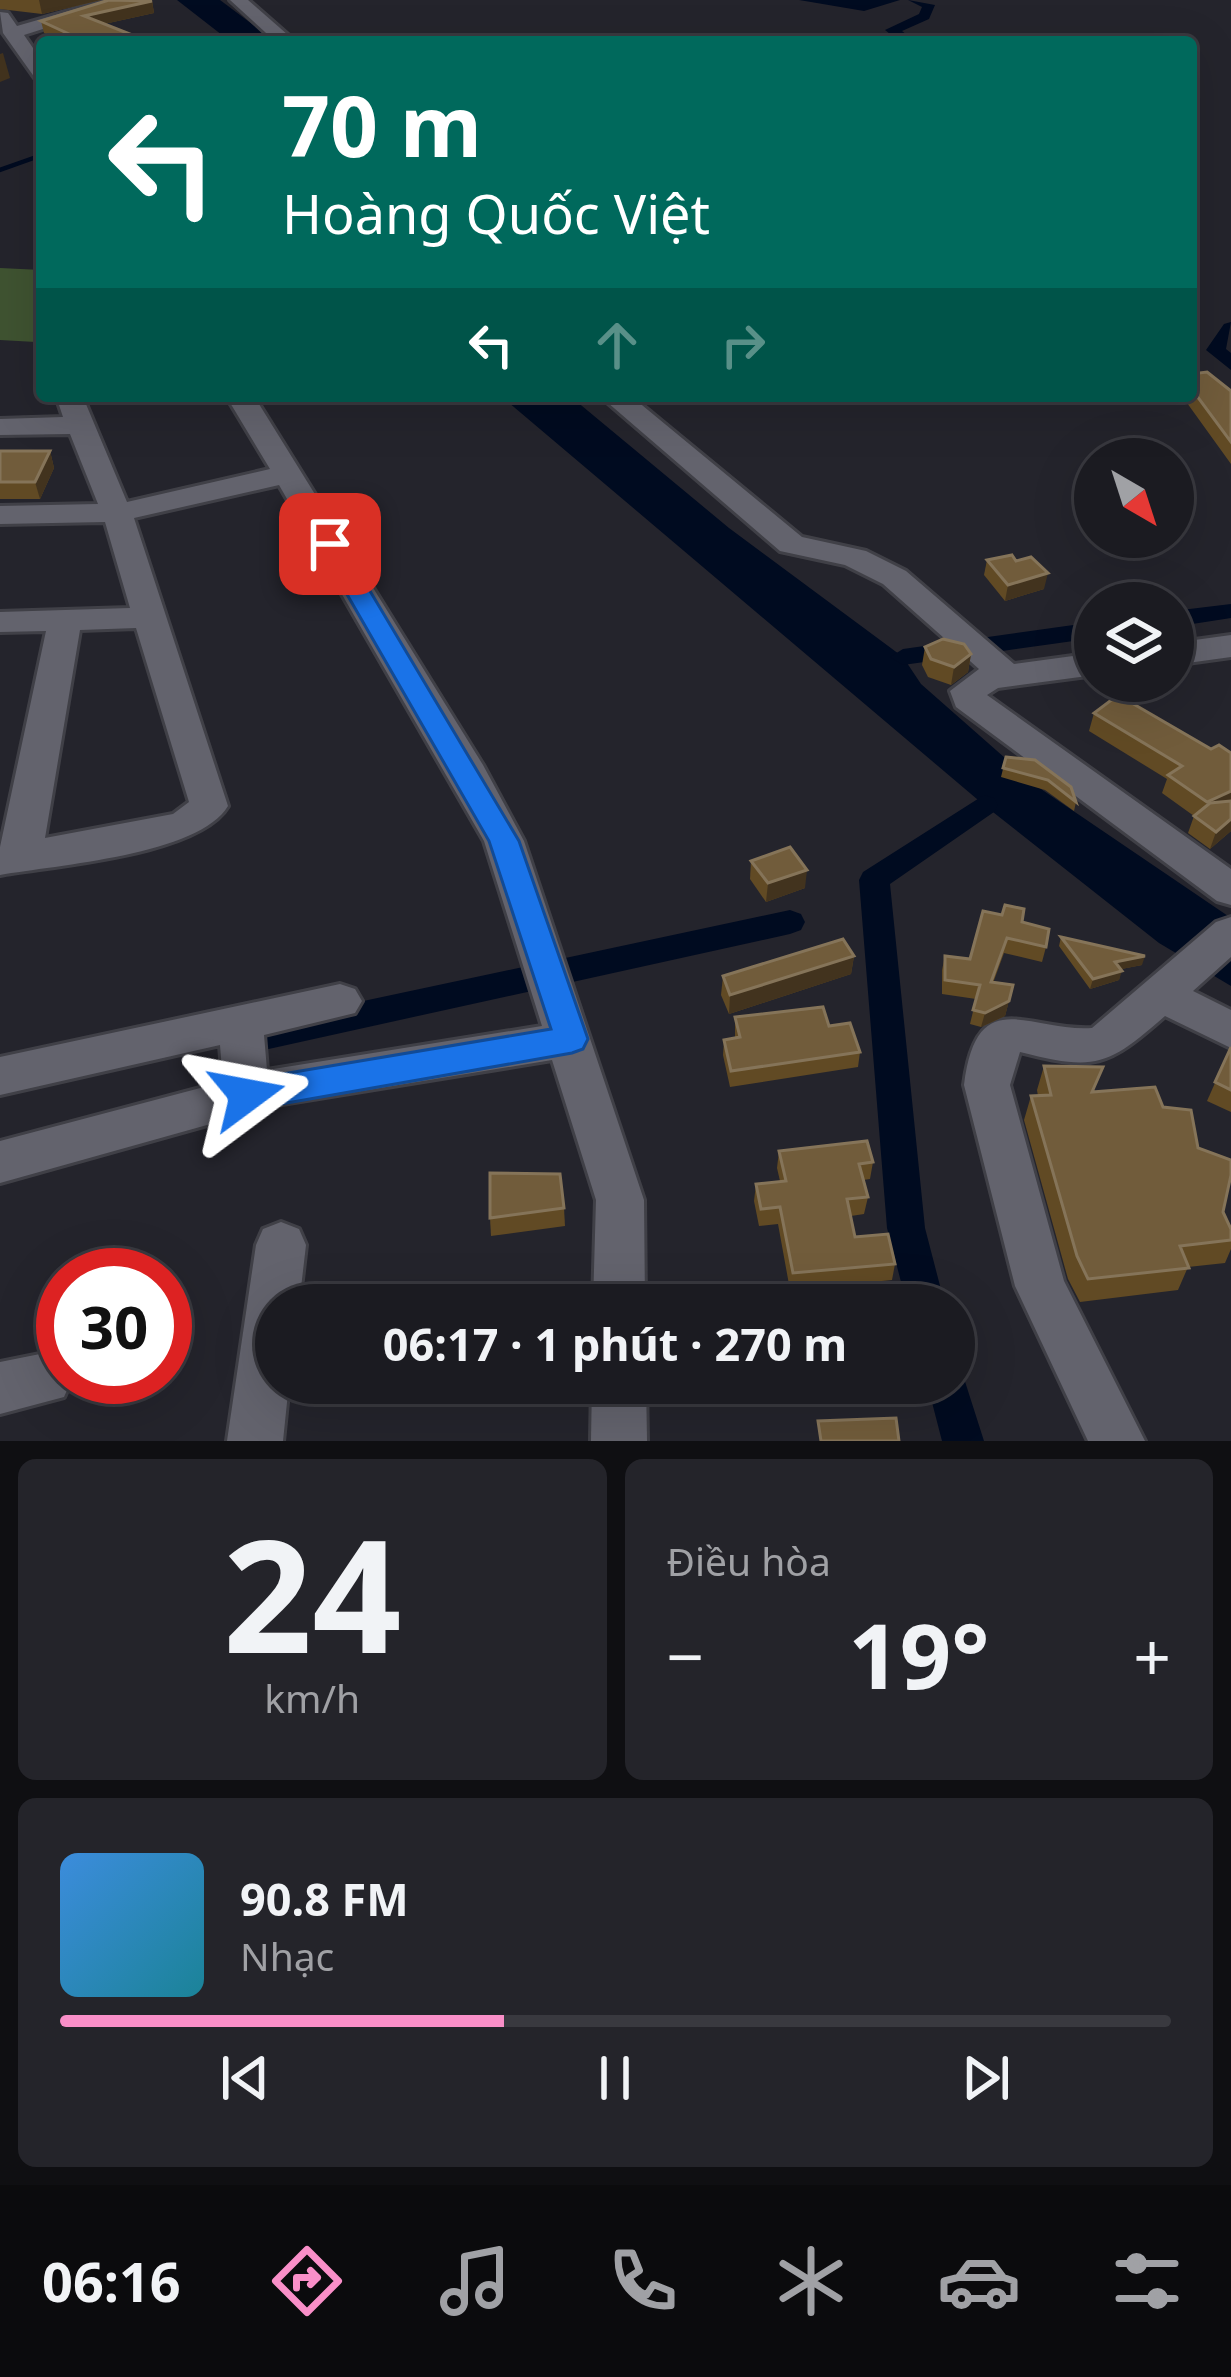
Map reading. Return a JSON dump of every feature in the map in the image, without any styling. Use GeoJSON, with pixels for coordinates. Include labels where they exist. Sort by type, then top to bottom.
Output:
{"type":"FeatureCollection","features":[{"type":"Feature","properties":{"kind":"street"},"geometry":{"type":"LineString","coordinates":[[12,33],[126,0]]}},
{"type":"Feature","properties":{"kind":"street"},"geometry":{"type":"LineString","coordinates":[[238,0],[279,36]]}},
{"type":"Feature","properties":{"kind":"street"},"geometry":{"type":"LineString","coordinates":[[0,14],[36,66]]}},
{"type":"Feature","properties":{"kind":"street"},"geometry":{"type":"LineString","coordinates":[[243,402],[504,841],[620,1200],[619,1284]]}},
{"type":"Feature","properties":{"kind":"street"},"geometry":{"type":"LineString","coordinates":[[621,402],[791,544],[816,556],[853,557],[871,566],[919,597],[1006,676]]}},
{"type":"Feature","properties":{"kind":"street"},"geometry":{"type":"LineString","coordinates":[[0,427],[75,411],[117,513],[208,806],[184,826],[11,859],[65,620]]}},
{"type":"Feature","properties":{"kind":"street"},"geometry":{"type":"LineString","coordinates":[[0,515],[117,513],[288,474]]}},
{"type":"Feature","properties":{"kind":"street"},"geometry":{"type":"LineString","coordinates":[[0,622],[150,618]]}},
{"type":"Feature","properties":{"kind":"street"},"geometry":{"type":"LineString","coordinates":[[1194,651],[1231,646]]}},
{"type":"Feature","properties":{"kind":"street"},"geometry":{"type":"LineString","coordinates":[[1074,667],[977,683],[968,691],[969,699],[1231,890]]}},
{"type":"Feature","properties":{"kind":"street"},"geometry":{"type":"LineString","coordinates":[[1117,1441],[1040,1286],[987,1085],[988,1067],[997,1045],[1014,1033],[1072,1047],[1102,1045],[1231,933]]}},
{"type":"Feature","properties":{"kind":"street"},"geometry":{"type":"LineString","coordinates":[[1168,990],[1231,1030]]}},
{"type":"Feature","properties":{"kind":"street"},"geometry":{"type":"LineString","coordinates":[[0,1076],[340,1000]]}},
{"type":"Feature","properties":{"kind":"street"},"geometry":{"type":"LineString","coordinates":[[240,1026],[247,1091]]}},
{"type":"Feature","properties":{"kind":"street"},"geometry":{"type":"LineString","coordinates":[[0,1162],[247,1091],[568,1031]]}},
{"type":"Feature","properties":{"kind":"street"},"geometry":{"type":"LineString","coordinates":[[255,1441],[281,1245]]}},
{"type":"Feature","properties":{"kind":"street"},"geometry":{"type":"LineString","coordinates":[[619,1404],[619,1441]]}},
{"type":"Feature","properties":{"kind":"green space"},"geometry":{"type":"Polygon","coordinates":[[[0,268],[36,270],[36,342],[0,340],[0,268]]]}},
{"type":"Feature","properties":{"kind":"water"},"geometry":{"type":"Polygon","coordinates":[[[177,0],[220,0],[268,36],[223,36],[177,0]]]}},
{"type":"Feature","properties":{"kind":"water"},"geometry":{"type":"Polygon","coordinates":[[[508,402],[577,402],[729,528],[903,657],[921,684],[1038,787],[1231,918],[1231,986],[1159,943],[984,805],[508,402]]]}},
{"type":"Feature","properties":{"kind":"building"},"geometry":{"type":"Polygon","coordinates":[[[109,0],[152,1],[84,16],[135,36],[73,36],[41,21],[109,0]]]}},
{"type":"Feature","properties":{"kind":"building"},"geometry":{"type":"Polygon","coordinates":[[[1207,372],[1231,391],[1231,442],[1197,396],[1197,373],[1207,372]]]}},
{"type":"Feature","properties":{"kind":"building"},"geometry":{"type":"Polygon","coordinates":[[[0,451],[50,451],[35,482],[0,482],[0,451]]]}},
{"type":"Feature","properties":{"kind":"building"},"geometry":{"type":"Polygon","coordinates":[[[1012,555],[1016,561],[1031,557],[1048,573],[1008,585],[987,560],[1012,555]]]}},
{"type":"Feature","properties":{"kind":"building"},"geometry":{"type":"Polygon","coordinates":[[[943,639],[964,644],[971,654],[954,667],[931,659],[925,647],[943,639]]]}},
{"type":"Feature","properties":{"kind":"building"},"geometry":{"type":"Polygon","coordinates":[[[1109,702],[1130,702],[1211,749],[1219,745],[1231,753],[1231,791],[1207,802],[1168,775],[1182,766],[1094,713],[1109,702]]]}},
{"type":"Feature","properties":{"kind":"building"},"geometry":{"type":"Polygon","coordinates":[[[1006,757],[1035,760],[1071,787],[1076,802],[1048,780],[1003,768],[1006,757]]]}},
{"type":"Feature","properties":{"kind":"building"},"geometry":{"type":"Polygon","coordinates":[[[1231,801],[1231,819],[1216,832],[1194,816],[1210,803],[1231,801]]]}},
{"type":"Feature","properties":{"kind":"building"},"geometry":{"type":"Polygon","coordinates":[[[790,847],[807,870],[768,883],[751,861],[790,847]]]}},
{"type":"Feature","properties":{"kind":"building"},"geometry":{"type":"Polygon","coordinates":[[[1005,905],[1024,909],[1022,922],[1049,929],[1046,947],[1007,938],[991,982],[1013,985],[1009,1001],[985,1013],[973,1010],[980,985],[945,980],[945,956],[970,959],[983,911],[1002,915],[1005,905]]]}},
{"type":"Feature","properties":{"kind":"building"},"geometry":{"type":"Polygon","coordinates":[[[1061,937],[1145,956],[1115,962],[1122,971],[1093,979],[1061,937]]]}},
{"type":"Feature","properties":{"kind":"building"},"geometry":{"type":"Polygon","coordinates":[[[843,939],[854,956],[730,995],[723,976],[843,939]]]}},
{"type":"Feature","properties":{"kind":"building"},"geometry":{"type":"Polygon","coordinates":[[[823,1007],[829,1026],[850,1023],[860,1052],[731,1071],[724,1040],[740,1037],[735,1017],[823,1007]]]}},
{"type":"Feature","properties":{"kind":"building"},"geometry":{"type":"Polygon","coordinates":[[[1231,1047],[1231,1090],[1215,1082],[1231,1047]]]}},
{"type":"Feature","properties":{"kind":"building"},"geometry":{"type":"Polygon","coordinates":[[[1044,1066],[1103,1067],[1092,1092],[1155,1087],[1163,1107],[1191,1110],[1198,1148],[1231,1160],[1223,1212],[1231,1240],[1180,1246],[1189,1268],[1088,1279],[1077,1256],[1031,1096],[1051,1095],[1044,1066]]]}},
{"type":"Feature","properties":{"kind":"building"},"geometry":{"type":"Polygon","coordinates":[[[867,1141],[873,1162],[859,1164],[868,1197],[847,1199],[855,1237],[888,1234],[895,1264],[793,1273],[780,1207],[761,1209],[756,1184],[786,1181],[779,1151],[867,1141]]]}},
{"type":"Feature","properties":{"kind":"building"},"geometry":{"type":"Polygon","coordinates":[[[490,1173],[560,1174],[564,1208],[490,1218],[490,1173]]]}},
{"type":"Feature","properties":{"kind":"building"},"geometry":{"type":"Polygon","coordinates":[[[896,1418],[899,1441],[821,1441],[818,1421],[896,1418]]]}},
{"type":"Feature","properties":{"kind":"waterway"},"geometry":{"type":"LineString","coordinates":[[805,0],[864,7],[894,0]]}},
{"type":"Feature","properties":{"kind":"waterway"},"geometry":{"type":"LineString","coordinates":[[900,36],[892,30],[924,16],[929,5],[914,0]]}},
{"type":"Feature","properties":{"kind":"waterway"},"geometry":{"type":"LineString","coordinates":[[0,170],[36,157]]}},
{"type":"Feature","properties":{"kind":"waterway"},"geometry":{"type":"LineString","coordinates":[[1231,328],[1216,350],[1231,364]]}},
{"type":"Feature","properties":{"kind":"waterway"},"geometry":{"type":"LineString","coordinates":[[1194,616],[1231,611]]}},
{"type":"Feature","properties":{"kind":"waterway"},"geometry":{"type":"LineString","coordinates":[[903,657],[1074,633]]}},
{"type":"Feature","properties":{"kind":"waterway"},"geometry":{"type":"LineString","coordinates":[[921,1284],[906,1228],[874,880],[984,805]]}},
{"type":"Feature","properties":{"kind":"waterway"},"geometry":{"type":"LineString","coordinates":[[232,1043],[790,922]]}},
{"type":"Feature","properties":{"kind":"waterway"},"geometry":{"type":"LineString","coordinates":[[953,1404],[963,1441]]}},
{"type":"Feature","properties":{"kind":"route"},"geometry":{"type":"LineString","coordinates":[[247,1095],[282,1085],[572,1039],[504,841],[330,544]]}}]}
